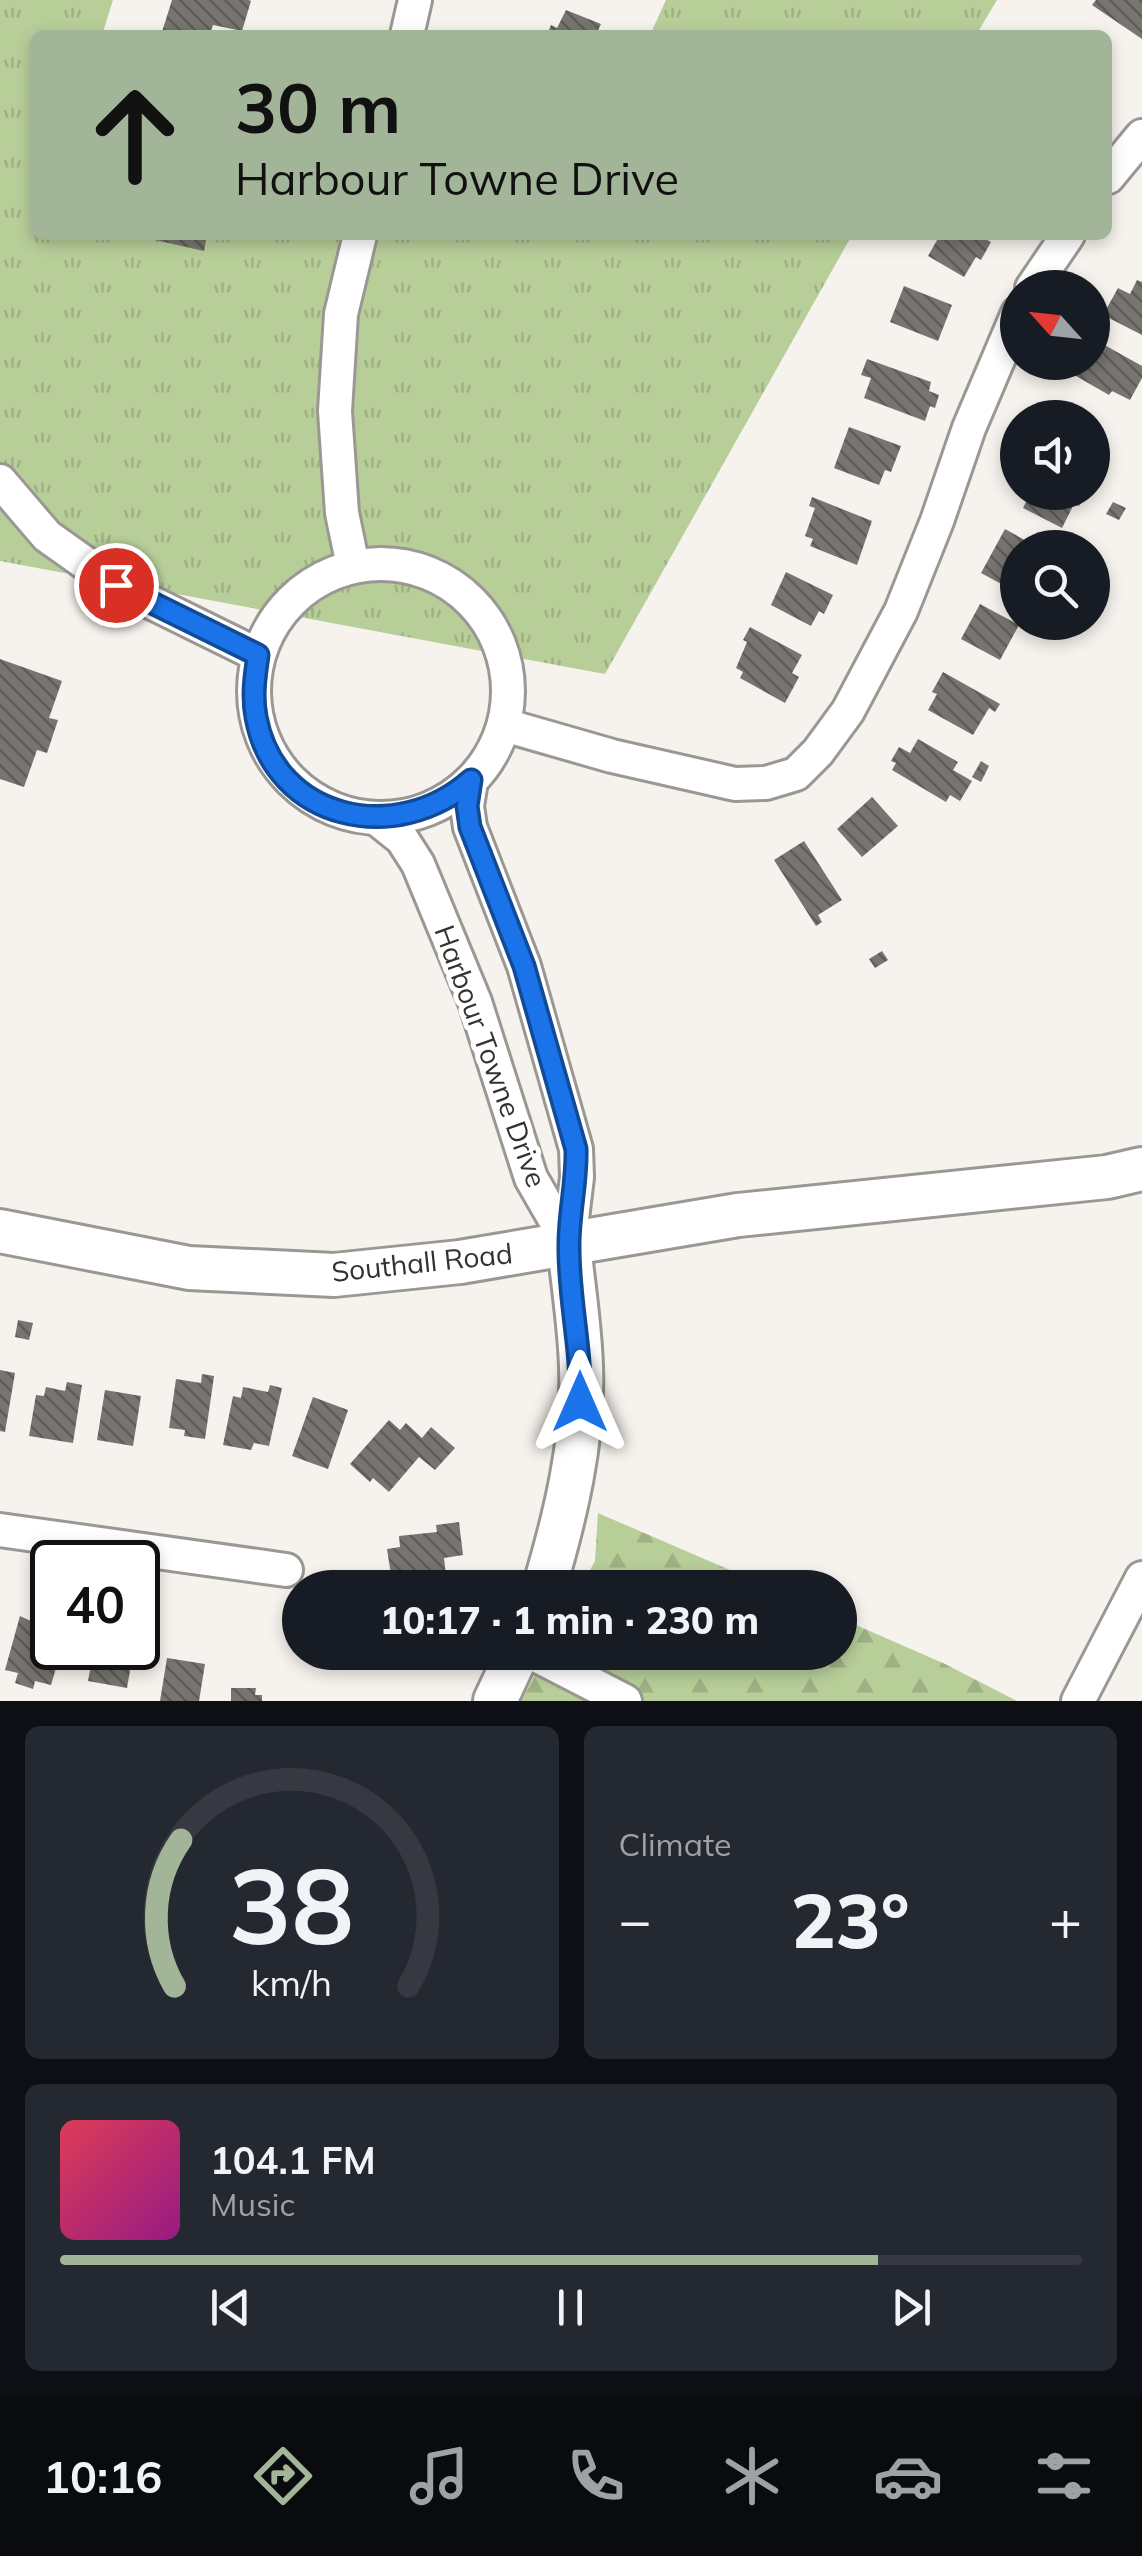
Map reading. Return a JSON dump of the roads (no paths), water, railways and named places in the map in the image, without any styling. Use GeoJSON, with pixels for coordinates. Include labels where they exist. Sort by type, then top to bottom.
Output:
{"type":"FeatureCollection","features":[{"type":"Feature","properties":{"kind":"street"},"geometry":{"type":"LineString","coordinates":[[408,30],[415,0]]}},
{"type":"Feature","properties":{"kind":"street"},"geometry":{"type":"LineString","coordinates":[[1112,172],[1142,136]]}},
{"type":"Feature","properties":{"kind":"street"},"geometry":{"type":"LineString","coordinates":[[353,566],[342,513],[336,411],[341,314],[359,240]]}},
{"type":"Feature","properties":{"kind":"street"},"geometry":{"type":"LineString","coordinates":[[1044,270],[1065,240]]}},
{"type":"Feature","properties":{"kind":"street"},"geometry":{"type":"LineString","coordinates":[[504,725],[612,756],[734,784],[766,783],[796,774],[818,752],[848,710],[901,611],[1000,355]]}},
{"type":"Feature","properties":{"kind":"street"},"geometry":{"type":"LineString","coordinates":[[0,481],[47,536],[116,585],[258,655]]}},
{"type":"Feature","properties":{"kind":"street"},"geometry":{"type":"LineString","coordinates":[[394,563],[432,574],[466,596],[491,627],[506,665],[504,725],[492,752],[454,795],[428,809],[403,816],[351,815],[305,794],[278,766],[261,736],[256,716],[253,686],[258,655],[269,630],[284,607],[316,582],[353,566],[394,563]]}},
{"type":"Feature","properties":{"kind":"street","name":"Harbour Towne Drive"},"geometry":{"type":"LineString","coordinates":[[471,780],[467,806],[470,827],[524,966],[576,1149],[577,1177],[568,1244]]}},
{"type":"Feature","properties":{"kind":"street","name":"Harbour Towne Drive"},"geometry":{"type":"LineString","coordinates":[[377,818],[402,839],[418,864],[476,1002],[531,1178],[568,1244]]}},
{"type":"Feature","properties":{"kind":"street","name":"Southall Road"},"geometry":{"type":"LineString","coordinates":[[0,1231],[190,1268],[334,1274],[460,1262],[738,1215],[1142,1170]]}},
{"type":"Feature","properties":{"kind":"street"},"geometry":{"type":"LineString","coordinates":[[549,1570],[578,1436],[581,1368],[568,1244]]}},
{"type":"Feature","properties":{"kind":"street"},"geometry":{"type":"LineString","coordinates":[[0,1530],[286,1570]]}},
{"type":"Feature","properties":{"kind":"street"},"geometry":{"type":"LineString","coordinates":[[1078,1701],[1142,1578]]}},
{"type":"Feature","properties":{"kind":"street"},"geometry":{"type":"LineString","coordinates":[[495,1701],[510,1670]]}},
{"type":"Feature","properties":{"kind":"street"},"geometry":{"type":"LineString","coordinates":[[565,1670],[625,1701]]}}]}
